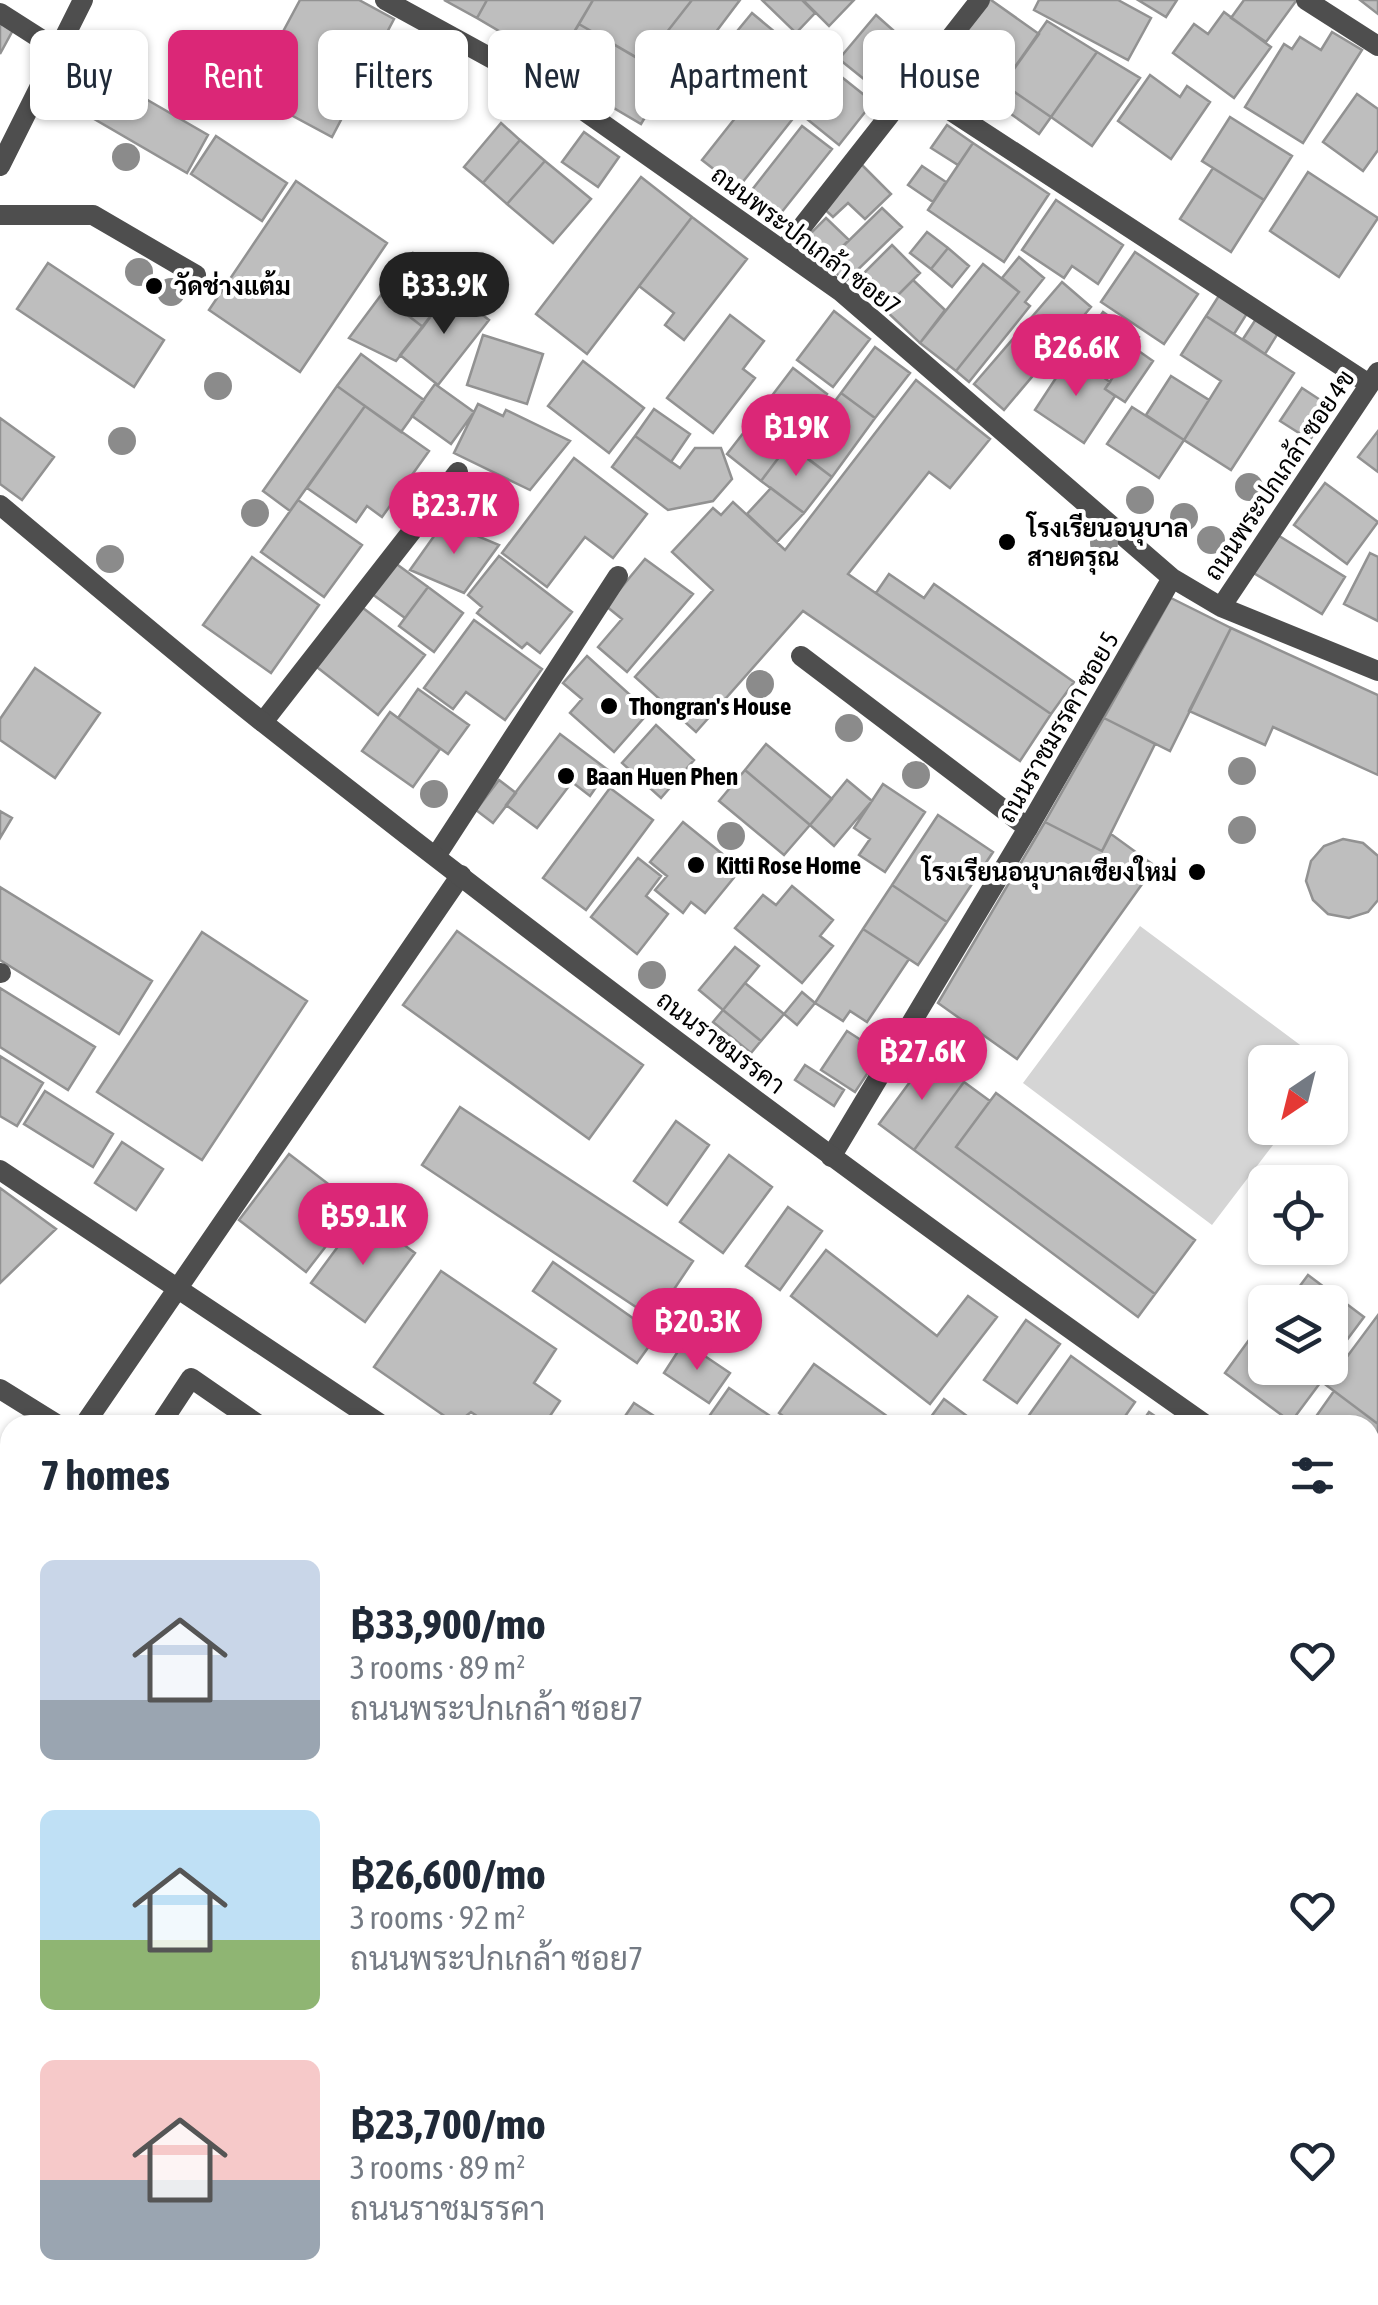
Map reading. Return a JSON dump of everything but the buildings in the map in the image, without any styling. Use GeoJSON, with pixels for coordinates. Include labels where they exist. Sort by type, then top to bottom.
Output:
{"type":"FeatureCollection","features":[{"type":"Feature","properties":{"kind":"street"},"geometry":{"type":"LineString","coordinates":[[68,30],[83,0]]}},
{"type":"Feature","properties":{"kind":"street","name":"ถนนพระปกเกล้า ซอย7"},"geometry":{"type":"LineString","coordinates":[[385,0],[573,103],[840,291],[1172,578],[1221,606],[1378,671]]}},
{"type":"Feature","properties":{"kind":"street"},"geometry":{"type":"LineString","coordinates":[[955,30],[980,0]]}},
{"type":"Feature","properties":{"kind":"street"},"geometry":{"type":"LineString","coordinates":[[1306,0],[1378,46]]}},
{"type":"Feature","properties":{"kind":"street"},"geometry":{"type":"LineString","coordinates":[[0,13],[30,32]]}},
{"type":"Feature","properties":{"kind":"street"},"geometry":{"type":"LineString","coordinates":[[0,166],[30,106]]}},
{"type":"Feature","properties":{"kind":"street"},"geometry":{"type":"LineString","coordinates":[[782,250],[883,120]]}},
{"type":"Feature","properties":{"kind":"street"},"geometry":{"type":"LineString","coordinates":[[968,120],[1374,378]]}},
{"type":"Feature","properties":{"kind":"street"},"geometry":{"type":"LineString","coordinates":[[0,215],[93,216],[196,275]]}},
{"type":"Feature","properties":{"kind":"street","name":"ถนนพระปกเกล้า ซอย 4ข"},"geometry":{"type":"LineString","coordinates":[[1221,606],[1374,378]]}},
{"type":"Feature","properties":{"kind":"street"},"geometry":{"type":"LineString","coordinates":[[263,722],[458,472]]}},
{"type":"Feature","properties":{"kind":"street","name":"ถนนราชมรรคา"},"geometry":{"type":"LineString","coordinates":[[0,505],[263,722],[460,875],[831,1157],[1192,1415]]}},
{"type":"Feature","properties":{"kind":"street"},"geometry":{"type":"LineString","coordinates":[[436,856],[618,576]]}},
{"type":"Feature","properties":{"kind":"street","name":"ถนนราชมรรคา ซอย 5"},"geometry":{"type":"LineString","coordinates":[[831,1157],[1172,578]]}},
{"type":"Feature","properties":{"kind":"street"},"geometry":{"type":"LineString","coordinates":[[801,656],[1028,828]]}},
{"type":"Feature","properties":{"kind":"street"},"geometry":{"type":"LineString","coordinates":[[91,1415],[460,875]]}},
{"type":"Feature","properties":{"kind":"street"},"geometry":{"type":"LineString","coordinates":[[0,1170],[367,1415]]}},
{"type":"Feature","properties":{"kind":"street"},"geometry":{"type":"LineString","coordinates":[[167,1415],[191,1378],[245,1415]]}},
{"type":"Feature","properties":{"kind":"street"},"geometry":{"type":"LineString","coordinates":[[0,1388],[42,1415]]}},
{"type":"Feature","properties":{"kind":"shaded area"},"geometry":{"type":"Polygon","coordinates":[[[1140,926],[1300,1045],[1248,1045],[1248,1145],[1273,1145],[1258,1165],[1248,1165],[1248,1178],[1212,1225],[1023,1083],[1140,926]]]}},
{"type":"Feature","properties":{"kind":"place","name":"วัดช่างแต้ม"},"geometry":{"type":"Point","coordinates":[154,286]}},
{"type":"Feature","properties":{"kind":"place","name":"โรงเรียนอนุบาล สายดรุณ"},"geometry":{"type":"Point","coordinates":[1007,542]}},
{"type":"Feature","properties":{"kind":"place","name":"Thongran's House"},"geometry":{"type":"Point","coordinates":[609,706]}},
{"type":"Feature","properties":{"kind":"place","name":"Baan Huen Phen"},"geometry":{"type":"Point","coordinates":[566,776]}},
{"type":"Feature","properties":{"kind":"place","name":"Kitti Rose Home"},"geometry":{"type":"Point","coordinates":[696,865]}},
{"type":"Feature","properties":{"kind":"place","name":"โรงเรียนอนุบาลเชียงใหม่"},"geometry":{"type":"Point","coordinates":[1197,872]}}]}
